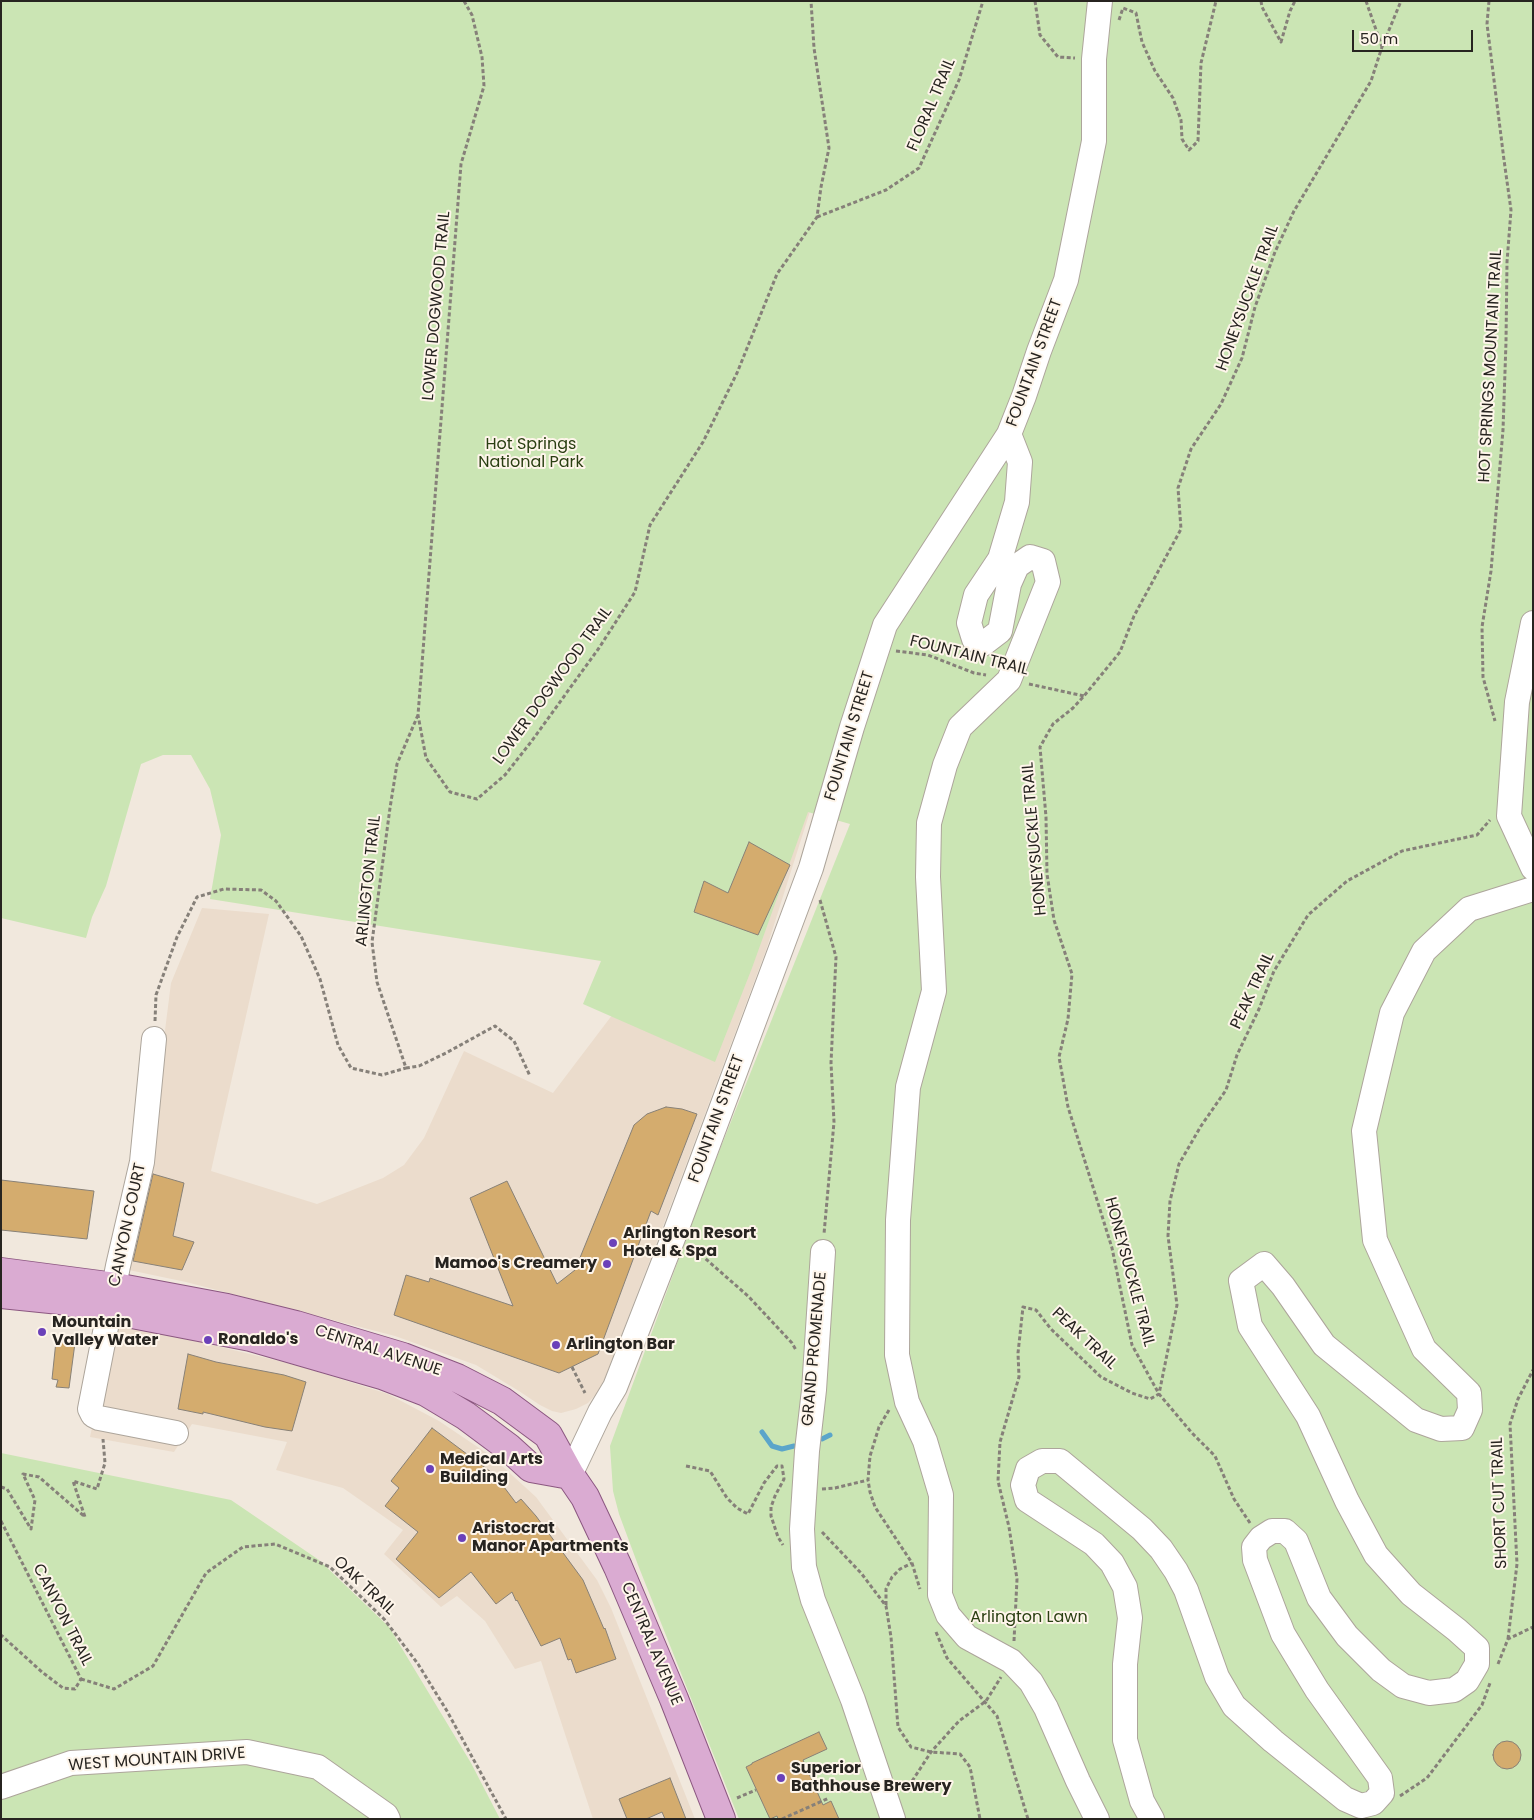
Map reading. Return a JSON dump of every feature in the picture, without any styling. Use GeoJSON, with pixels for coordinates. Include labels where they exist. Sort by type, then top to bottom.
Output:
{"type":"FeatureCollection","features":[{"type":"Feature","properties":{"kind":"main road","name":"CENTRAL AVENUE"},"geometry":{"type":"LineString","coordinates":[[1,1272],[112,1298],[251,1336],[382,1375],[426,1392],[466,1416],[509,1448],[531,1468],[570,1475]]}},
{"type":"Feature","properties":{"kind":"main road","name":"CENTRAL AVENUE"},"geometry":{"type":"LineString","coordinates":[[1,1294],[60,1300],[112,1298],[227,1308],[296,1325],[403,1357],[457,1378],[502,1401],[548,1435],[585,1498],[618,1567],[674,1698],[729,1808]]}},
{"type":"Feature","properties":{"kind":"street","name":"FOUNTAIN STREET"},"geometry":{"type":"LineString","coordinates":[[570,1475],[600,1412],[615,1387],[675,1233],[811,868],[876,648],[885,625],[1009,434],[1066,280],[1094,141],[1094,59],[1100,1]]}},
{"type":"Feature","properties":{"kind":"street"},"geometry":{"type":"LineString","coordinates":[[1009,434],[1020,462],[1017,502],[1000,559],[976,595],[969,623],[974,639],[983,644],[1000,631],[1009,584],[1017,566],[1030,557],[1043,561],[1048,582],[1008,680],[960,727],[945,765],[929,823],[928,877],[934,991],[908,1087],[898,1220],[897,1355],[907,1402],[925,1441],[941,1495],[940,1595],[948,1615],[966,1637],[1011,1660],[1031,1682],[1046,1708],[1097,1819]]}},
{"type":"Feature","properties":{"kind":"street"},"geometry":{"type":"LineString","coordinates":[[1533,623],[1517,702],[1508,816],[1533,868]]}},
{"type":"Feature","properties":{"kind":"street"},"geometry":{"type":"LineString","coordinates":[[1152,1819],[1142,1801],[1125,1740],[1125,1664],[1130,1618],[1125,1587],[1112,1563],[1094,1544],[1027,1500],[1023,1485],[1028,1469],[1042,1461],[1060,1461],[1142,1529],[1161,1549],[1186,1590],[1217,1677],[1234,1706],[1273,1741],[1345,1799],[1361,1806],[1373,1803],[1382,1793],[1380,1778],[1317,1690],[1283,1634],[1255,1560],[1254,1547],[1261,1538],[1272,1530],[1285,1531],[1296,1541],[1319,1598],[1347,1636],[1381,1670],[1404,1686],[1429,1693],[1454,1690],[1467,1682],[1477,1664],[1477,1648],[1411,1594],[1376,1555],[1347,1501],[1308,1416],[1250,1326],[1241,1281],[1264,1264],[1283,1286],[1324,1344],[1416,1420],[1441,1429],[1462,1428],[1470,1410],[1469,1393],[1424,1349],[1375,1240],[1364,1131],[1392,1013],[1424,951],[1469,908],[1533,889]]}},
{"type":"Feature","properties":{"kind":"street","name":"CANYON COURT"},"geometry":{"type":"LineString","coordinates":[[95,1414],[112,1298],[142,1162],[154,1039]]}},
{"type":"Feature","properties":{"kind":"street","name":"GRAND PROMENADE"},"geometry":{"type":"LineString","coordinates":[[823,1252],[802,1529],[804,1567],[813,1600],[853,1700],[892,1816]]}},
{"type":"Feature","properties":{"kind":"street"},"geometry":{"type":"LineString","coordinates":[[95,1414],[176,1433]]}},
{"type":"Feature","properties":{"kind":"street","name":"WEST MOUNTAIN DRIVE"},"geometry":{"type":"LineString","coordinates":[[1,1787],[71,1763],[247,1752],[318,1766],[386,1815],[388,1819]]}},
{"type":"Feature","properties":{"kind":"path","name":"LOWER DOGWOOD TRAIL"},"geometry":{"type":"LineString","coordinates":[[464,1],[472,15],[482,57],[484,86],[462,164],[418,715],[426,758],[450,792],[477,799],[510,768],[599,648],[635,592],[650,525],[708,433],[738,373],[777,274],[817,217],[829,148],[814,48],[811,1]]}},
{"type":"Feature","properties":{"kind":"path","name":"FLORAL TRAIL"},"geometry":{"type":"LineString","coordinates":[[817,217],[886,190],[919,168],[959,80],[984,1]]}},
{"type":"Feature","properties":{"kind":"path"},"geometry":{"type":"LineString","coordinates":[[1034,1],[1040,35],[1058,57],[1094,59]]}},
{"type":"Feature","properties":{"kind":"path"},"geometry":{"type":"LineString","coordinates":[[1118,24],[1123,8],[1136,13],[1142,42],[1155,71],[1173,98],[1182,120],[1182,139],[1189,150],[1198,141],[1201,63],[1216,1]]}},
{"type":"Feature","properties":{"kind":"path"},"geometry":{"type":"LineString","coordinates":[[1261,1],[1262,7],[1281,42],[1290,11],[1295,1]]}},
{"type":"Feature","properties":{"kind":"path"},"geometry":{"type":"LineString","coordinates":[[1366,1],[1382,47]]}},
{"type":"Feature","properties":{"kind":"path","name":"HONEYSUCKLE TRAIL"},"geometry":{"type":"LineString","coordinates":[[1261,1538],[1234,1499],[1215,1456],[1159,1394],[1132,1345],[1112,1248],[1068,1107],[1059,1057],[1068,1019],[1072,974],[1054,920],[1049,883],[1040,747],[1053,724],[1073,708],[1120,652],[1134,616],[1181,529],[1178,488],[1191,449],[1221,404],[1242,358],[1255,307],[1275,252],[1294,211],[1371,82],[1382,47],[1401,1]]}},
{"type":"Feature","properties":{"kind":"path","name":"HOT SPRINGS MOUNTAIN TRAIL"},"geometry":{"type":"LineString","coordinates":[[1488,1],[1487,24],[1512,210],[1507,262],[1503,430],[1491,571],[1482,627],[1483,677],[1498,728]]}},
{"type":"Feature","properties":{"kind":"path","name":"FOUNTAIN TRAIL"},"geometry":{"type":"LineString","coordinates":[[876,648],[928,655],[974,673],[1084,696]]}},
{"type":"Feature","properties":{"kind":"path","name":"ARLINGTON TRAIL"},"geometry":{"type":"LineString","coordinates":[[406,1068],[376,982],[372,942],[397,764],[418,715]]}},
{"type":"Feature","properties":{"kind":"path","name":"PEAK TRAIL"},"geometry":{"type":"LineString","coordinates":[[892,1816],[931,1752],[959,1721],[986,1701],[1011,1660],[1015,1630],[1017,1578],[1009,1527],[998,1481],[1000,1442],[1019,1377],[1018,1353],[1023,1308],[1036,1310],[1051,1329],[1101,1377],[1132,1393],[1150,1399],[1159,1394],[1177,1305],[1168,1236],[1170,1201],[1179,1164],[1201,1126],[1226,1090],[1237,1054],[1259,1010],[1274,971],[1308,915],[1347,881],[1402,851],[1477,835],[1490,820],[1492,811]]}},
{"type":"Feature","properties":{"kind":"path","name":"GRAND PROMENADE"},"geometry":{"type":"LineString","coordinates":[[811,868],[836,957],[831,1063],[834,1122],[823,1252]]}},
{"type":"Feature","properties":{"kind":"path"},"geometry":{"type":"LineString","coordinates":[[154,1039],[156,995],[177,937],[197,897],[224,889],[261,890],[276,902],[301,936],[320,979],[338,1044],[351,1068],[382,1075],[419,1066],[495,1026],[514,1041],[530,1076]]}},
{"type":"Feature","properties":{"kind":"path"},"geometry":{"type":"LineString","coordinates":[[675,1233],[748,1296],[797,1350]]}},
{"type":"Feature","properties":{"kind":"path"},"geometry":{"type":"LineString","coordinates":[[572,1367],[585,1393]]}},
{"type":"Feature","properties":{"kind":"path","name":"SHORT CUT TRAIL"},"geometry":{"type":"LineString","coordinates":[[1495,1672],[1508,1639],[1517,1564],[1510,1424],[1518,1399],[1533,1370]]}},
{"type":"Feature","properties":{"kind":"path"},"geometry":{"type":"LineString","coordinates":[[805,1489],[835,1488],[868,1480],[870,1456],[879,1427],[891,1407],[907,1402]]}},
{"type":"Feature","properties":{"kind":"path"},"geometry":{"type":"LineString","coordinates":[[1,1486],[7,1489],[31,1529],[35,1500],[23,1474],[39,1477],[85,1517],[73,1482],[96,1489],[105,1463],[95,1414]]}},
{"type":"Feature","properties":{"kind":"path"},"geometry":{"type":"LineString","coordinates":[[686,1466],[710,1470],[727,1498],[737,1508],[748,1514],[764,1483],[777,1466],[782,1466],[784,1479],[771,1507],[771,1516],[778,1537],[798,1568],[804,1567]]}},
{"type":"Feature","properties":{"kind":"path","name":"CANYON TRAIL"},"geometry":{"type":"LineString","coordinates":[[1,1521],[81,1679],[75,1689],[63,1688],[1,1635]]}},
{"type":"Feature","properties":{"kind":"path"},"geometry":{"type":"LineString","coordinates":[[802,1529],[822,1532],[861,1573],[886,1606]]}},
{"type":"Feature","properties":{"kind":"path","name":"OAK TRAIL"},"geometry":{"type":"LineString","coordinates":[[81,1679],[114,1689],[153,1666],[206,1573],[243,1546],[275,1544],[330,1567],[384,1618],[428,1680],[506,1819]]}},
{"type":"Feature","properties":{"kind":"path"},"geometry":{"type":"LineString","coordinates":[[912,1563],[900,1569],[892,1576],[886,1589],[898,1726],[911,1747],[931,1752],[960,1754],[970,1767],[980,1819]]}},
{"type":"Feature","properties":{"kind":"path"},"geometry":{"type":"LineString","coordinates":[[1508,1639],[1533,1627]]}},
{"type":"Feature","properties":{"kind":"path"},"geometry":{"type":"LineString","coordinates":[[1397,1798],[1427,1778],[1482,1705],[1491,1680]]}},
{"type":"Feature","properties":{"kind":"path"},"geometry":{"type":"LineString","coordinates":[[729,1808],[756,1790]]}},
{"type":"Feature","properties":{"kind":"path"},"geometry":{"type":"LineString","coordinates":[[782,1819],[829,1798]]}},
{"type":"Feature","properties":{"kind":"shaded area"},"geometry":{"type":"Polygon","coordinates":[[[825,764],[766,950],[605,1378],[598,1392],[588,1403],[561,1413],[552,1411],[476,1365],[395,1336],[186,1282],[124,1269],[161,1062],[171,983],[202,908],[269,914],[211,1171],[317,1204],[383,1178],[404,1165],[424,1138],[464,1051],[553,1093],[619,1006],[825,764]]]}},
{"type":"Feature","properties":{"kind":"shaded area"},"geometry":{"type":"Polygon","coordinates":[[[120,1323],[296,1365],[388,1394],[439,1421],[491,1456],[536,1497],[597,1580],[611,1608],[695,1819],[593,1819],[541,1661],[515,1669],[485,1621],[457,1596],[441,1607],[384,1554],[403,1530],[343,1488],[276,1470],[287,1442],[192,1424],[174,1452],[90,1437],[112,1333],[120,1323]]]}},
{"type":"Feature","properties":{"kind":"green space","name":"Hot Springs National Park"},"geometry":{"type":"Polygon","coordinates":[[[1,1],[1533,1],[1533,1819],[739,1819],[619,1514],[613,1491],[610,1446],[710,1174],[850,824],[808,812],[752,968],[715,1062],[583,1004],[601,961],[210,899],[221,835],[210,789],[191,755],[163,755],[141,764],[106,886],[92,917],[86,938],[1,918],[1,1]]]}},
{"type":"Feature","properties":{"kind":"green space"},"geometry":{"type":"Polygon","coordinates":[[[1,1453],[231,1500],[319,1560],[389,1627],[471,1763],[500,1819],[1,1819],[1,1453]]]}},
{"type":"Feature","properties":{"kind":"building"},"geometry":{"type":"Polygon","coordinates":[[[749,842],[790,865],[758,935],[694,912],[704,881],[728,893],[749,842]]]}},
{"type":"Feature","properties":{"kind":"building","name":"Arlington Resort Hotel & Spa"},"geometry":{"type":"Polygon","coordinates":[[[666,1107],[682,1109],[697,1114],[658,1215],[651,1211],[598,1354],[559,1373],[394,1315],[406,1275],[429,1282],[430,1278],[513,1306],[470,1198],[507,1181],[557,1284],[575,1270],[634,1125],[647,1114],[666,1107]]]}},
{"type":"Feature","properties":{"kind":"building"},"geometry":{"type":"Polygon","coordinates":[[[153,1174],[184,1183],[173,1236],[194,1242],[182,1270],[133,1261],[153,1174]]]}},
{"type":"Feature","properties":{"kind":"building"},"geometry":{"type":"Polygon","coordinates":[[[1,1180],[94,1191],[87,1239],[1,1230],[1,1180]]]}},
{"type":"Feature","properties":{"kind":"building"},"geometry":{"type":"Polygon","coordinates":[[[56,1341],[75,1343],[69,1388],[56,1387],[58,1380],[52,1379],[56,1341]]]}},
{"type":"Feature","properties":{"kind":"building"},"geometry":{"type":"Polygon","coordinates":[[[188,1354],[216,1362],[284,1375],[306,1382],[292,1431],[265,1427],[203,1412],[203,1414],[178,1409],[188,1354]]]}},
{"type":"Feature","properties":{"kind":"building"},"geometry":{"type":"Polygon","coordinates":[[[432,1428],[495,1475],[516,1503],[521,1499],[536,1516],[583,1580],[605,1628],[616,1659],[576,1673],[571,1659],[568,1660],[560,1638],[541,1646],[512,1592],[496,1604],[471,1572],[439,1598],[396,1559],[418,1532],[385,1506],[399,1488],[391,1481],[432,1428]]]}},
{"type":"Feature","properties":{"kind":"building","name":"Superior Bathhouse Brewery"},"geometry":{"type":"Polygon","coordinates":[[[819,1732],[827,1749],[803,1760],[823,1805],[831,1801],[839,1819],[778,1819],[777,1816],[770,1819],[746,1767],[819,1732]]]}},
{"type":"Feature","properties":{"kind":"building"},"geometry":{"type":"Polygon","coordinates":[[[1507,1741],[1517,1745],[1521,1755],[1517,1765],[1507,1769],[1497,1765],[1493,1755],[1497,1745],[1507,1741]]]}},
{"type":"Feature","properties":{"kind":"building"},"geometry":{"type":"Polygon","coordinates":[[[670,1778],[686,1819],[665,1819],[662,1812],[646,1819],[627,1819],[619,1799],[670,1778]]]}},
{"type":"Feature","properties":{"kind":"waterway"},"geometry":{"type":"LineString","coordinates":[[762,1432],[772,1446],[782,1449],[794,1446]]}},
{"type":"Feature","properties":{"kind":"waterway"},"geometry":{"type":"LineString","coordinates":[[822,1439],[830,1435]]}},
{"type":"Feature","properties":{"kind":"place","name":"Arlington Resort Hotel & Spa"},"geometry":{"type":"Point","coordinates":[613,1243]}},
{"type":"Feature","properties":{"kind":"place","name":"Mamoo's Creamery"},"geometry":{"type":"Point","coordinates":[607,1264]}},
{"type":"Feature","properties":{"kind":"place","name":"Mountain Valley Water"},"geometry":{"type":"Point","coordinates":[42,1332]}},
{"type":"Feature","properties":{"kind":"place","name":"Ronaldo's"},"geometry":{"type":"Point","coordinates":[208,1340]}},
{"type":"Feature","properties":{"kind":"place","name":"Arlington Bar"},"geometry":{"type":"Point","coordinates":[556,1345]}},
{"type":"Feature","properties":{"kind":"place","name":"Medical Arts Building"},"geometry":{"type":"Point","coordinates":[430,1469]}},
{"type":"Feature","properties":{"kind":"place","name":"Aristocrat Manor Apartments"},"geometry":{"type":"Point","coordinates":[462,1538]}},
{"type":"Feature","properties":{"kind":"place","name":"Superior Bathhouse Brewery"},"geometry":{"type":"Point","coordinates":[781,1778]}},
{"type":"Feature","properties":{"kind":"park label","name":"Arlington Lawn"},"geometry":{"type":"Point","coordinates":[1029,1618]}}]}
